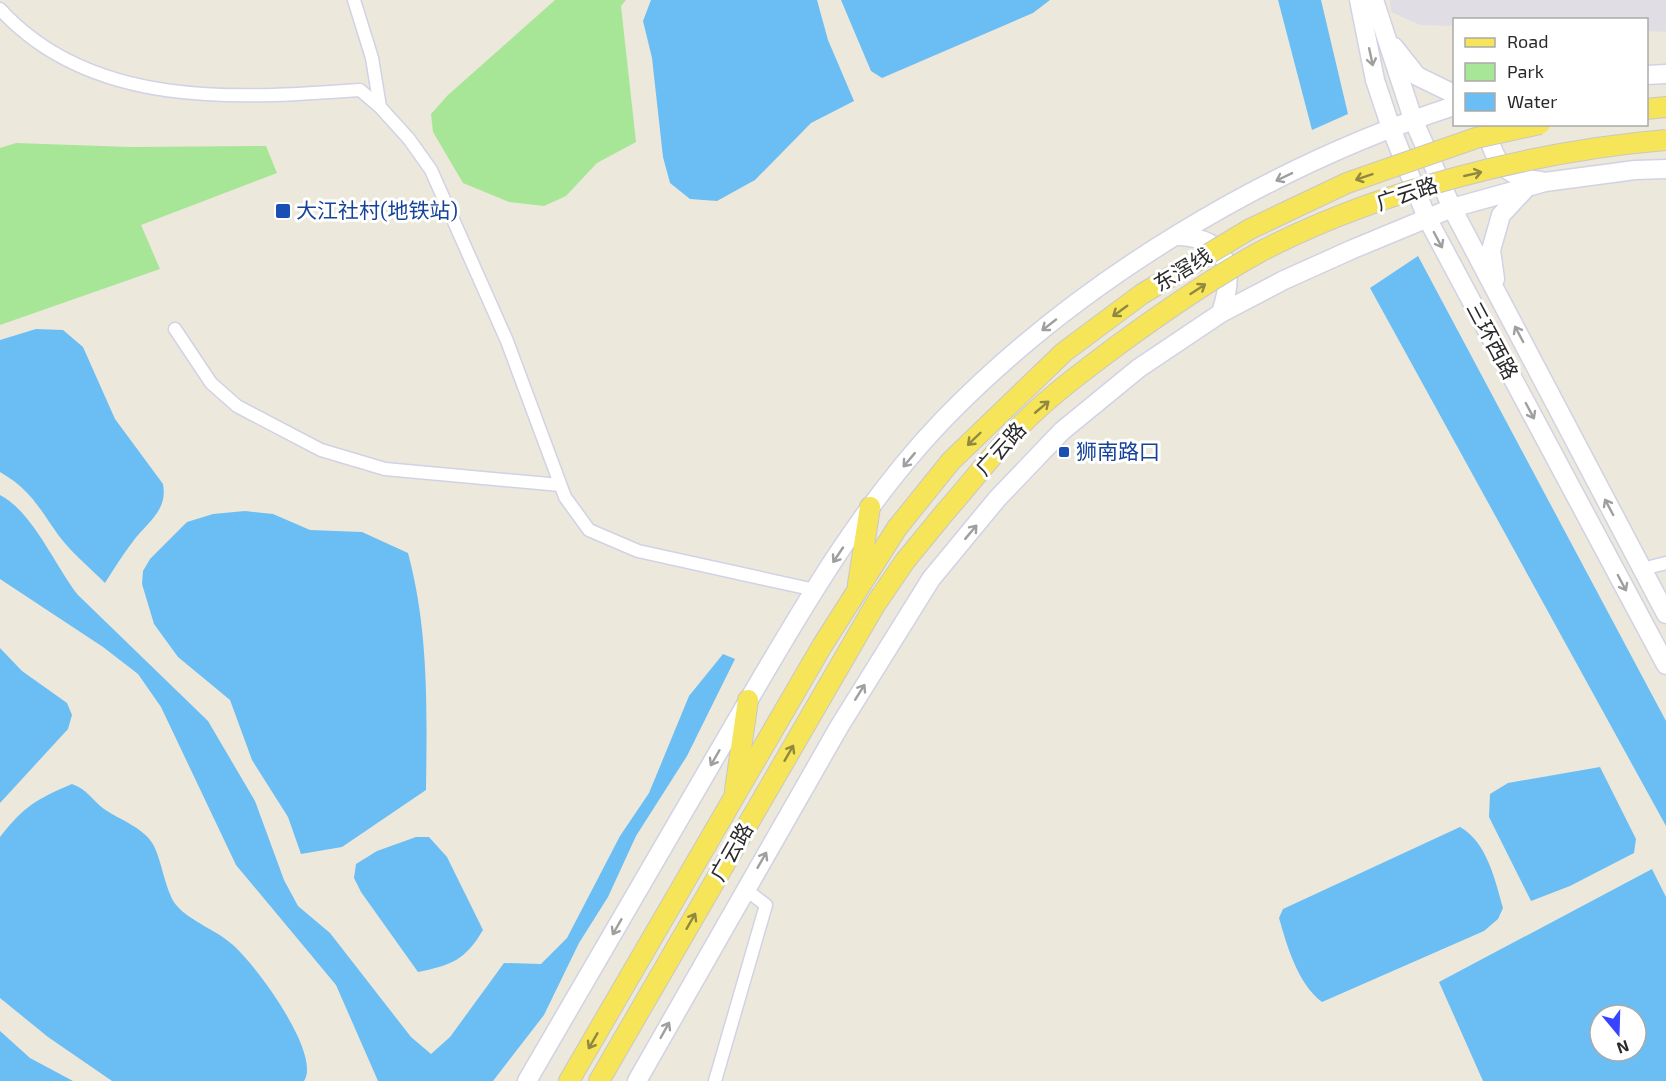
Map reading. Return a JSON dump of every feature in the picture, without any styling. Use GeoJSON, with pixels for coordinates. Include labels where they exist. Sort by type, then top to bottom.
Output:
{"type":"FeatureCollection","features":[{"type":"Feature","properties":{"kind":"main road","name":"三环西路"},"geometry":{"type":"LineString","coordinates":[[1359,0],[1375,80],[1391,128],[1427,218],[1666,665]]}},
{"type":"Feature","properties":{"kind":"main road","name":"三环西路"},"geometry":{"type":"LineString","coordinates":[[1374,0],[1413,120],[1452,207],[1666,614]]}},
{"type":"Feature","properties":{"kind":"main road"},"geometry":{"type":"LineString","coordinates":[[1387,37],[1417,76],[1453,94]]}},
{"type":"Feature","properties":{"kind":"main road"},"geometry":{"type":"LineString","coordinates":[[1648,75],[1666,74]]}},
{"type":"Feature","properties":{"kind":"main road"},"geometry":{"type":"LineString","coordinates":[[527,1081],[748,700],[815,590],[870,507],[940,422],[1002,362],[1126,268],[1178,236],[1236,201],[1391,128],[1453,107]]}},
{"type":"Feature","properties":{"kind":"main road"},"geometry":{"type":"LineString","coordinates":[[1648,109],[1666,107]]}},
{"type":"Feature","properties":{"kind":"main road"},"geometry":{"type":"LineString","coordinates":[[1487,126],[1495,156],[1507,171],[1536,184]]}},
{"type":"Feature","properties":{"kind":"main road","name":"东滘线"},"geometry":{"type":"LineString","coordinates":[[897,528],[951,461],[1064,352],[1142,294],[1250,229],[1347,183],[1476,138],[1531,126]]}},
{"type":"Feature","properties":{"kind":"main road","name":"广云路"},"geometry":{"type":"LineString","coordinates":[[599,1081],[875,605],[905,561],[1021,425],[1092,364],[1153,319],[1259,253],[1321,224],[1397,196],[1465,176],[1585,151],[1666,140]]}},
{"type":"Feature","properties":{"kind":"main road"},"geometry":{"type":"LineString","coordinates":[[637,1081],[839,727],[931,579],[998,500],[1062,432],[1139,368],[1221,313],[1284,280],[1452,207],[1536,184],[1666,169]]}},
{"type":"Feature","properties":{"kind":"main road"},"geometry":{"type":"LineString","coordinates":[[1497,293],[1491,250],[1501,215],[1536,184]]}},
{"type":"Feature","properties":{"kind":"main road"},"geometry":{"type":"LineString","coordinates":[[1178,236],[1204,240],[1216,248],[1227,261],[1230,276],[1228,292],[1221,313]]}},
{"type":"Feature","properties":{"kind":"main road"},"geometry":{"type":"LineString","coordinates":[[857,592],[870,507]]}},
{"type":"Feature","properties":{"kind":"main road","name":"广云路"},"geometry":{"type":"LineString","coordinates":[[569,1081],[897,528]]}},
{"type":"Feature","properties":{"kind":"main road"},"geometry":{"type":"LineString","coordinates":[[734,800],[748,700]]}},
{"type":"Feature","properties":{"kind":"street"},"geometry":{"type":"LineString","coordinates":[[354,0],[372,58],[380,106]]}},
{"type":"Feature","properties":{"kind":"street"},"geometry":{"type":"LineString","coordinates":[[0,9],[15,26],[69,64],[127,84],[196,94],[257,98],[360,90],[380,106],[409,139],[431,170],[507,341],[565,497],[589,530],[638,551],[815,590]]}},
{"type":"Feature","properties":{"kind":"street"},"geometry":{"type":"LineString","coordinates":[[175,329],[211,383],[237,406],[321,450],[385,470],[560,485]]}},
{"type":"Feature","properties":{"kind":"street"},"geometry":{"type":"LineString","coordinates":[[1642,568],[1666,563]]}},
{"type":"Feature","properties":{"kind":"street"},"geometry":{"type":"LineString","coordinates":[[715,1081],[766,905],[745,889]]}},
{"type":"Feature","properties":{"kind":"shaded area"},"geometry":{"type":"Polygon","coordinates":[[[1390,0],[1666,0],[1666,32],[1648,31],[1648,18],[1453,18],[1453,26],[1420,25],[1391,12],[1390,0]]]}},
{"type":"Feature","properties":{"kind":"green space"},"geometry":{"type":"Polygon","coordinates":[[[555,0],[626,0],[621,6],[636,142],[597,163],[566,196],[544,206],[509,202],[463,183],[433,132],[431,114],[448,95],[555,0]]]}},
{"type":"Feature","properties":{"kind":"green space"},"geometry":{"type":"Polygon","coordinates":[[[16,143],[130,147],[266,146],[277,173],[141,225],[160,269],[0,325],[0,148],[16,143]]]}},
{"type":"Feature","properties":{"kind":"water"},"geometry":{"type":"Polygon","coordinates":[[[651,0],[817,0],[828,40],[854,101],[811,123],[755,180],[717,201],[690,199],[670,183],[663,157],[652,58],[643,21],[651,0]]]}},
{"type":"Feature","properties":{"kind":"water"},"geometry":{"type":"Polygon","coordinates":[[[841,0],[1050,0],[1033,13],[882,78],[871,71],[841,0]]]}},
{"type":"Feature","properties":{"kind":"water"},"geometry":{"type":"Polygon","coordinates":[[[1278,0],[1321,0],[1348,114],[1312,130],[1278,0]]]}},
{"type":"Feature","properties":{"kind":"water"},"geometry":{"type":"Polygon","coordinates":[[[1418,256],[1666,721],[1666,826],[1370,288],[1418,256]]]}},
{"type":"Feature","properties":{"kind":"water"},"geometry":{"type":"Polygon","coordinates":[[[36,329],[63,330],[83,347],[115,419],[163,484],[163,501],[156,515],[130,545],[105,583],[64,542],[27,493],[0,472],[0,340],[36,329]]]}},
{"type":"Feature","properties":{"kind":"water"},"geometry":{"type":"Polygon","coordinates":[[[0,495],[12,503],[33,526],[78,595],[208,721],[255,801],[284,880],[298,906],[330,933],[411,1037],[431,1054],[450,1037],[504,963],[541,964],[567,938],[620,836],[649,793],[689,696],[723,654],[735,659],[687,756],[636,836],[608,897],[579,943],[544,1015],[493,1081],[378,1081],[336,985],[236,865],[161,707],[138,674],[103,647],[0,579],[0,495]]]}},
{"type":"Feature","properties":{"kind":"water"},"geometry":{"type":"Polygon","coordinates":[[[245,511],[273,514],[310,530],[362,532],[408,553],[415,582],[423,641],[426,700],[426,790],[342,847],[301,854],[288,817],[252,760],[230,700],[178,657],[154,624],[142,584],[143,571],[150,559],[187,522],[213,514],[245,511]]]}},
{"type":"Feature","properties":{"kind":"water"},"geometry":{"type":"Polygon","coordinates":[[[0,648],[22,671],[67,703],[72,715],[68,729],[0,803],[0,648]]]}},
{"type":"Feature","properties":{"kind":"water"},"geometry":{"type":"Polygon","coordinates":[[[1600,767],[1636,839],[1634,853],[1570,886],[1531,901],[1489,817],[1490,794],[1508,783],[1600,767]]]}},
{"type":"Feature","properties":{"kind":"water"},"geometry":{"type":"Polygon","coordinates":[[[72,784],[86,792],[104,809],[145,834],[154,846],[170,894],[177,906],[227,940],[256,970],[284,1010],[304,1051],[307,1068],[304,1081],[112,1081],[48,1037],[0,998],[0,837],[32,804],[72,784]]]}},
{"type":"Feature","properties":{"kind":"water"},"geometry":{"type":"Polygon","coordinates":[[[1460,827],[1477,842],[1489,863],[1503,908],[1498,919],[1484,931],[1322,1002],[1306,985],[1295,964],[1279,918],[1283,909],[1460,827]]]}},
{"type":"Feature","properties":{"kind":"water"},"geometry":{"type":"Polygon","coordinates":[[[416,837],[429,837],[447,857],[483,930],[470,948],[456,960],[440,967],[418,972],[361,892],[354,878],[356,864],[377,851],[416,837]]]}},
{"type":"Feature","properties":{"kind":"water"},"geometry":{"type":"Polygon","coordinates":[[[1652,869],[1666,897],[1666,1081],[1483,1081],[1439,982],[1652,869]]]}},
{"type":"Feature","properties":{"kind":"water"},"geometry":{"type":"Polygon","coordinates":[[[0,1031],[30,1058],[73,1081],[0,1081],[0,1031]]]}},
{"type":"Feature","properties":{"kind":"place","name":"大江社村(地铁站)"},"geometry":{"type":"Point","coordinates":[283,211]}},
{"type":"Feature","properties":{"kind":"place","name":"狮南路口"},"geometry":{"type":"Point","coordinates":[1064,452]}}]}
